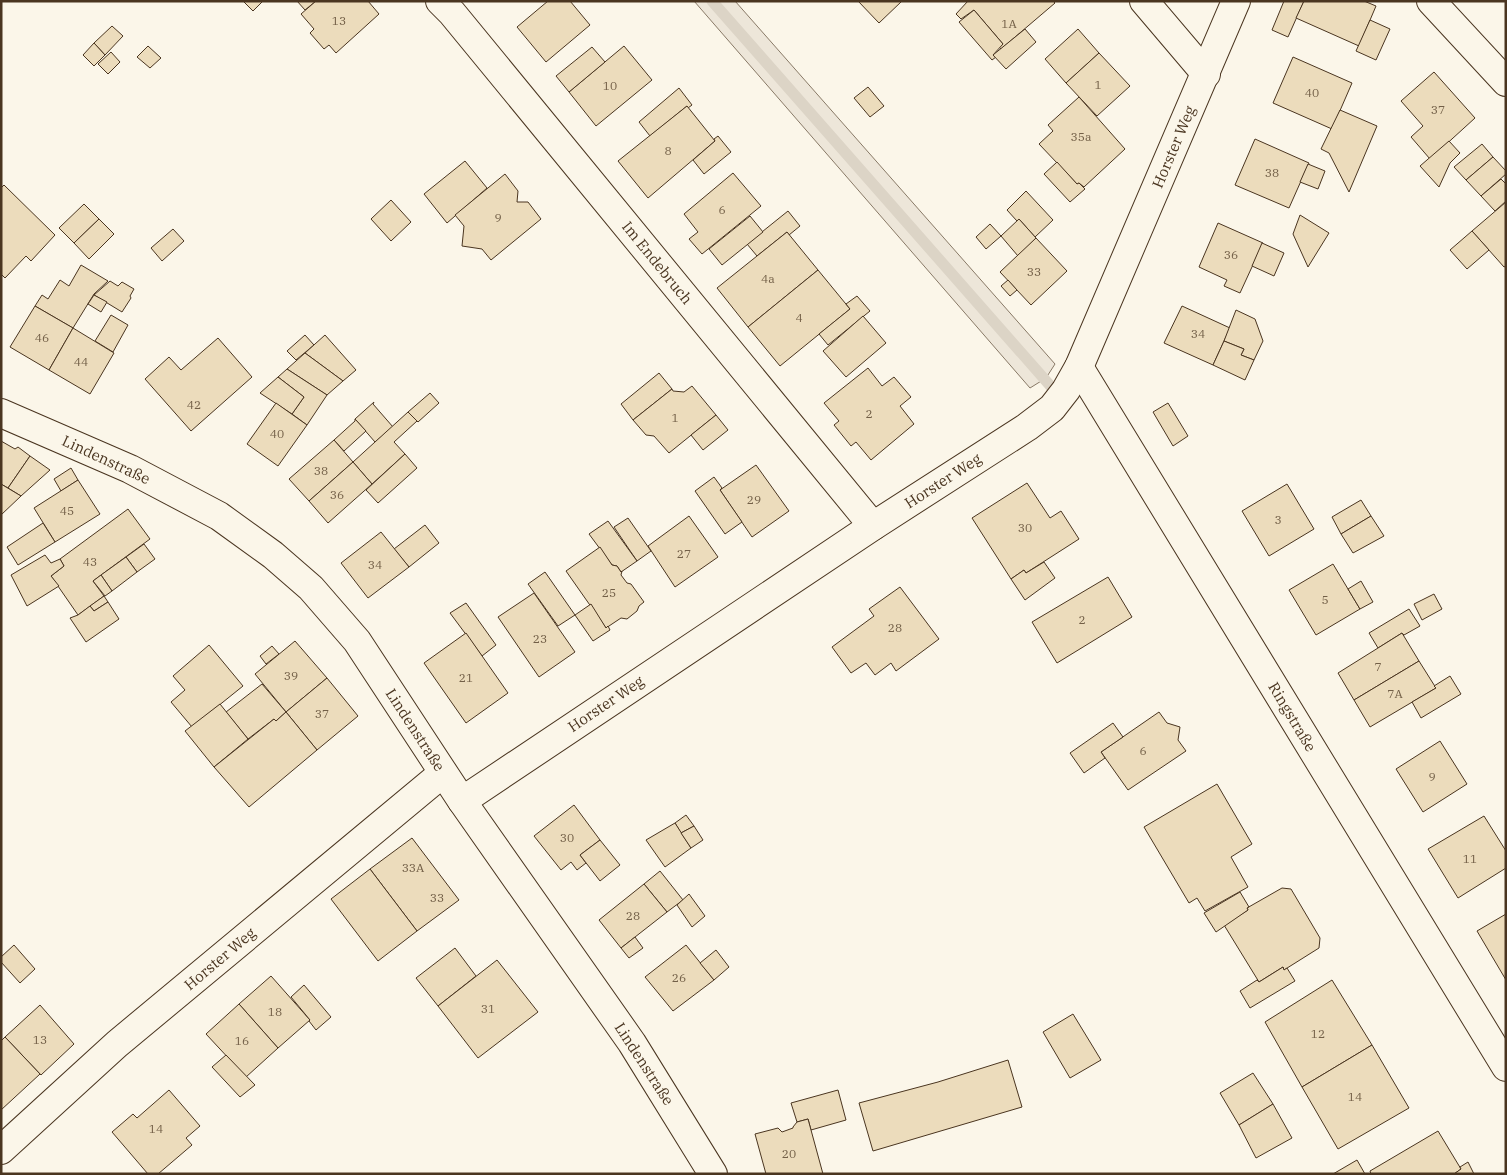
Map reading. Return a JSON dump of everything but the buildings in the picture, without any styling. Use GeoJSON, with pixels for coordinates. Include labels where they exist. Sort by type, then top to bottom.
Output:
{"type":"FeatureCollection","features":[{"type":"Feature","properties":{"kind":"street","name":"Im Endebruch"},"geometry":{"type":"LineString","coordinates":[[440,1],[452,13],[873,526]]}},
{"type":"Feature","properties":{"kind":"street"},"geometry":{"type":"LineString","coordinates":[[1144,1],[1206,74]]}},
{"type":"Feature","properties":{"kind":"street","name":"Horster Weg"},"geometry":{"type":"LineString","coordinates":[[462,801],[873,526],[1027,427],[1052,408],[1066,390],[1079,367],[1236,1]]}},
{"type":"Feature","properties":{"kind":"street"},"geometry":{"type":"LineString","coordinates":[[1431,1],[1506,82]]}},
{"type":"Feature","properties":{"kind":"street","name":"Ringstraße"},"geometry":{"type":"LineString","coordinates":[[1079,367],[1506,1067]]}},
{"type":"Feature","properties":{"kind":"street","name":"Lindenstraße"},"geometry":{"type":"LineString","coordinates":[[1,413],[130,469],[219,516],[274,556],[311,588],[357,641],[462,801],[632,1043],[713,1174]]}},
{"type":"Feature","properties":{"kind":"street","name":"Horster Weg"},"geometry":{"type":"LineString","coordinates":[[1,1150],[117,1044],[443,773]]}},
{"type":"Feature","properties":{"kind":"shaded area"},"geometry":{"type":"Polygon","coordinates":[[[694,1],[735,1],[1055,364],[1046,378],[1030,388],[694,1]]]}},
{"type":"Feature","properties":{"kind":"waterway"},"geometry":{"type":"LineString","coordinates":[[712,1],[1054,390]]}}]}
